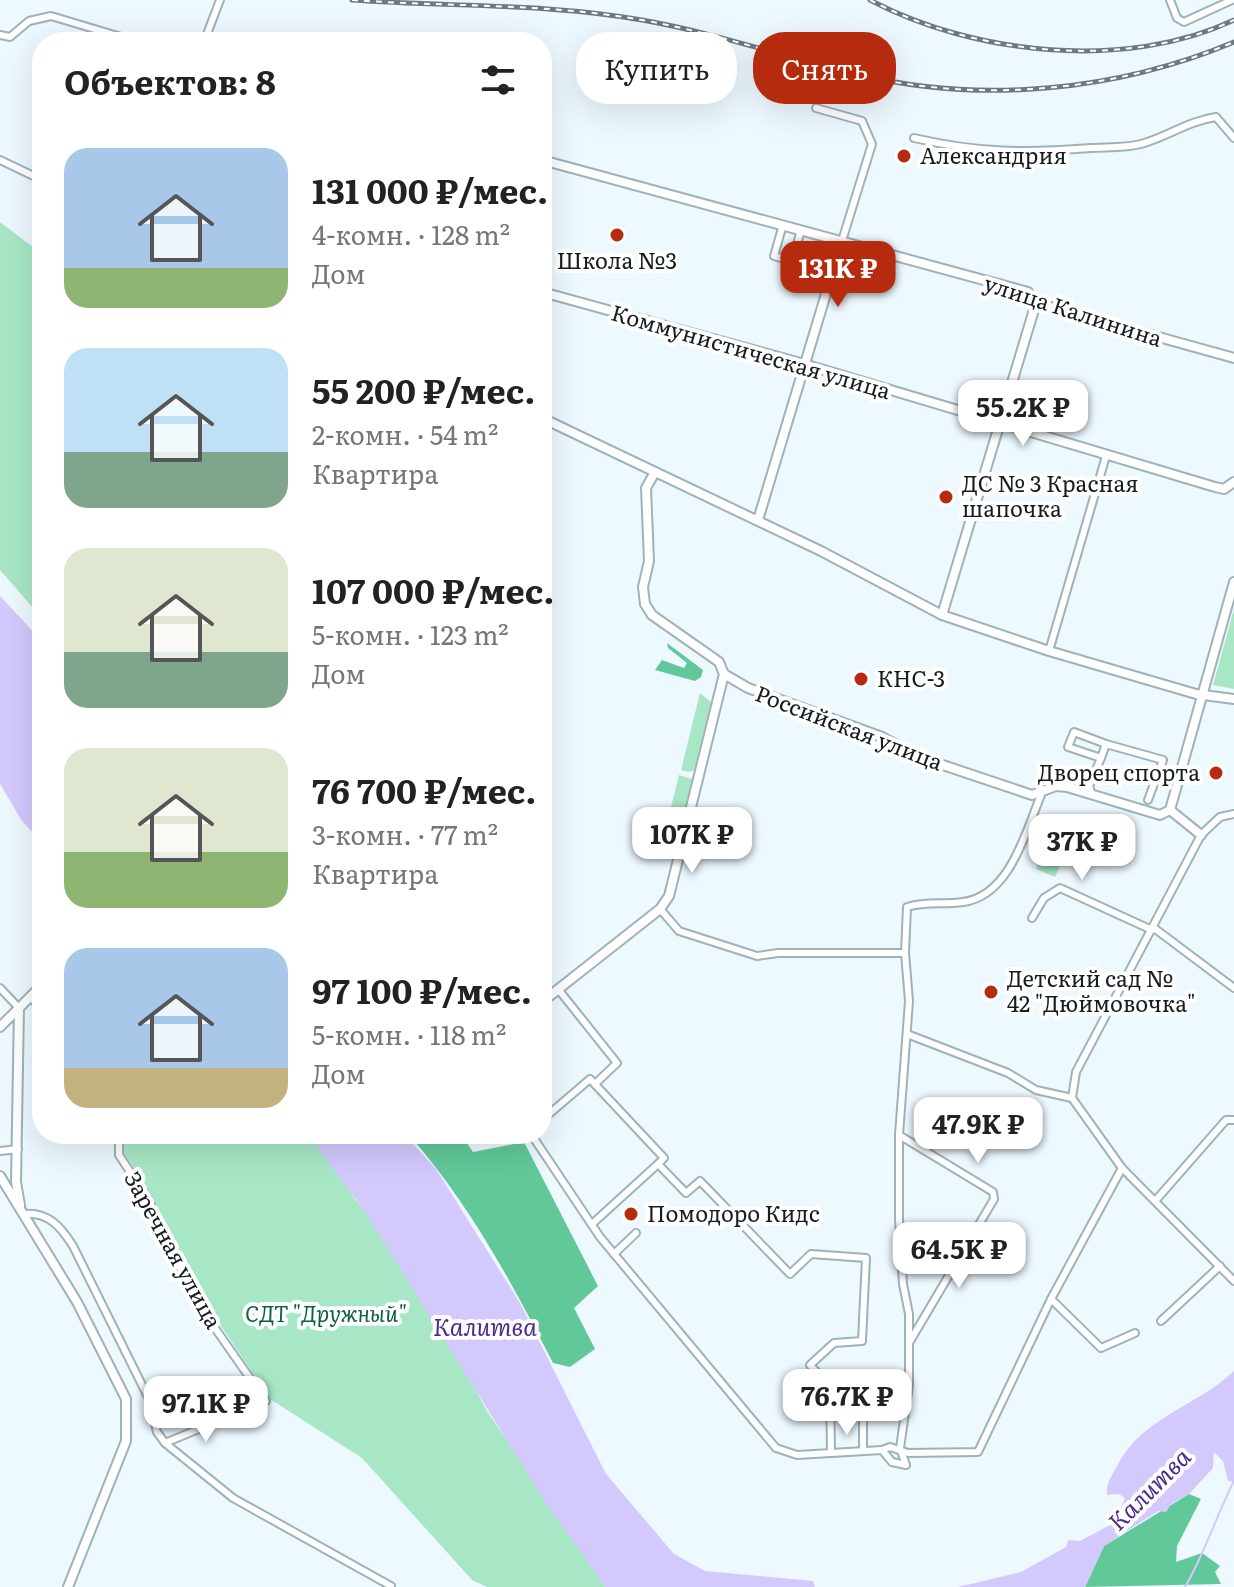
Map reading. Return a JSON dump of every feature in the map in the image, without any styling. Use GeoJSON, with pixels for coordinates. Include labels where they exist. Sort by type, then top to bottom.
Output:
{"type":"FeatureCollection","features":[{"type":"Feature","properties":{"kind":"street"},"geometry":{"type":"LineString","coordinates":[[208,32],[220,0]]}},
{"type":"Feature","properties":{"kind":"street"},"geometry":{"type":"LineString","coordinates":[[1170,0],[1177,18],[1184,22],[1232,0]]}},
{"type":"Feature","properties":{"kind":"street"},"geometry":{"type":"LineString","coordinates":[[0,35],[10,37],[29,21],[51,16],[105,32]]}},
{"type":"Feature","properties":{"kind":"street"},"geometry":{"type":"LineString","coordinates":[[758,520],[872,144],[862,121],[816,108]]}},
{"type":"Feature","properties":{"kind":"street"},"geometry":{"type":"LineString","coordinates":[[914,138],[957,148],[1011,154],[1085,149],[1139,145],[1197,119],[1216,117],[1234,138]]}},
{"type":"Feature","properties":{"kind":"street"},"geometry":{"type":"LineString","coordinates":[[0,160],[32,175]]}},
{"type":"Feature","properties":{"kind":"street","name":"улица Калинина"},"geometry":{"type":"LineString","coordinates":[[552,163],[800,233],[1028,292],[1036,303],[1234,358]]}},
{"type":"Feature","properties":{"kind":"street"},"geometry":{"type":"LineString","coordinates":[[782,228],[774,256],[833,273]]}},
{"type":"Feature","properties":{"kind":"street"},"geometry":{"type":"LineString","coordinates":[[793,261],[800,233]]}},
{"type":"Feature","properties":{"kind":"street","name":"Коммунистическая улица"},"geometry":{"type":"LineString","coordinates":[[552,295],[803,365],[1215,487],[1224,489],[1234,482]]}},
{"type":"Feature","properties":{"kind":"street"},"geometry":{"type":"LineString","coordinates":[[942,615],[1036,303]]}},
{"type":"Feature","properties":{"kind":"street"},"geometry":{"type":"LineString","coordinates":[[552,423],[758,520],[942,615],[1049,651],[1203,695],[1234,699]]}},
{"type":"Feature","properties":{"kind":"street"},"geometry":{"type":"LineString","coordinates":[[1049,651],[1106,456]]}},
{"type":"Feature","properties":{"kind":"street","name":"Российская улица"},"geometry":{"type":"LineString","coordinates":[[655,472],[646,488],[650,541],[643,587],[645,604],[660,621],[719,662],[724,674],[748,688],[882,737],[919,757],[1032,795],[1041,795],[1056,786],[1091,792],[1160,815],[1170,810]]}},
{"type":"Feature","properties":{"kind":"street"},"geometry":{"type":"LineString","coordinates":[[1201,835],[1170,810],[1234,582]]}},
{"type":"Feature","properties":{"kind":"street"},"geometry":{"type":"LineString","coordinates":[[552,994],[660,909],[669,896],[724,674]]}},
{"type":"Feature","properties":{"kind":"street"},"geometry":{"type":"LineString","coordinates":[[1101,758],[1068,747],[1074,732],[1163,760],[1148,800]]}},
{"type":"Feature","properties":{"kind":"street"},"geometry":{"type":"LineString","coordinates":[[1091,792],[1089,786],[1106,744]]}},
{"type":"Feature","properties":{"kind":"street"},"geometry":{"type":"LineString","coordinates":[[882,1450],[892,1462],[906,1465],[900,1448],[909,1385],[909,1343],[899,1218],[899,1135],[907,1034],[907,907],[921,902],[965,902],[980,898],[1001,879],[1016,854],[1041,795]]}},
{"type":"Feature","properties":{"kind":"street"},"geometry":{"type":"LineString","coordinates":[[1072,1098],[1076,1072],[1201,835],[1220,817],[1234,814]]}},
{"type":"Feature","properties":{"kind":"street"},"geometry":{"type":"LineString","coordinates":[[1032,918],[1044,898],[1060,888],[1153,929],[1234,988]]}},
{"type":"Feature","properties":{"kind":"street"},"geometry":{"type":"LineString","coordinates":[[660,909],[679,931],[757,956],[778,953],[905,953]]}},
{"type":"Feature","properties":{"kind":"street"},"geometry":{"type":"LineString","coordinates":[[0,988],[19,1008],[16,1182],[23,1214]]}},
{"type":"Feature","properties":{"kind":"street"},"geometry":{"type":"LineString","coordinates":[[558,989],[617,1063],[595,1084]]}},
{"type":"Feature","properties":{"kind":"street"},"geometry":{"type":"LineString","coordinates":[[1,1026],[30,996],[32,998]]}},
{"type":"Feature","properties":{"kind":"street"},"geometry":{"type":"LineString","coordinates":[[1,1026],[17,1029]]}},
{"type":"Feature","properties":{"kind":"street"},"geometry":{"type":"LineString","coordinates":[[907,1034],[1008,1073],[1036,1090],[1072,1098],[1122,1168],[1234,1281]]}},
{"type":"Feature","properties":{"kind":"street"},"geometry":{"type":"LineString","coordinates":[[552,1111],[590,1079],[686,1193],[700,1181],[790,1274],[811,1254],[866,1258],[862,1341],[834,1343],[810,1365],[830,1386],[831,1452]]}},
{"type":"Feature","properties":{"kind":"street"},"geometry":{"type":"LineString","coordinates":[[1156,1200],[1226,1120],[1234,1120]]}},
{"type":"Feature","properties":{"kind":"street"},"geometry":{"type":"LineString","coordinates":[[899,1135],[993,1192],[994,1199],[909,1343]]}},
{"type":"Feature","properties":{"kind":"street","name":"Заречная улица"},"geometry":{"type":"LineString","coordinates":[[119,1144],[119,1155],[148,1199],[194,1298],[266,1401],[165,1443]]}},
{"type":"Feature","properties":{"kind":"street"},"geometry":{"type":"LineString","coordinates":[[538,1144],[614,1254],[776,1448],[797,1455],[900,1448],[908,1453],[978,1452],[1003,1408],[1051,1299],[1122,1168]]}},
{"type":"Feature","properties":{"kind":"street"},"geometry":{"type":"LineString","coordinates":[[0,1151],[18,1149]]}},
{"type":"Feature","properties":{"kind":"street"},"geometry":{"type":"LineString","coordinates":[[592,1224],[661,1161]]}},
{"type":"Feature","properties":{"kind":"street"},"geometry":{"type":"LineString","coordinates":[[0,1176],[110,1362],[127,1408],[126,1441],[68,1587]]}},
{"type":"Feature","properties":{"kind":"street"},"geometry":{"type":"LineString","coordinates":[[23,1214],[41,1215],[59,1225],[73,1246],[149,1399],[157,1432],[165,1443],[233,1498],[391,1586]]}},
{"type":"Feature","properties":{"kind":"street"},"geometry":{"type":"LineString","coordinates":[[614,1254],[636,1233]]}},
{"type":"Feature","properties":{"kind":"street"},"geometry":{"type":"LineString","coordinates":[[1161,1321],[1220,1266]]}},
{"type":"Feature","properties":{"kind":"street"},"geometry":{"type":"LineString","coordinates":[[1051,1299],[1101,1348],[1135,1333]]}},
{"type":"Feature","properties":{"kind":"street"},"geometry":{"type":"LineString","coordinates":[[863,1385],[863,1451]]}},
{"type":"Feature","properties":{"kind":"street"},"geometry":{"type":"LineString","coordinates":[[830,1386],[909,1385]]}},
{"type":"Feature","properties":{"kind":"green space"},"geometry":{"type":"Polygon","coordinates":[[[0,222],[32,246],[32,607],[0,570],[0,222]]]}},
{"type":"Feature","properties":{"kind":"green space"},"geometry":{"type":"Polygon","coordinates":[[[1234,609],[1234,689],[1213,685],[1234,609]]]}},
{"type":"Feature","properties":{"kind":"green space"},"geometry":{"type":"Polygon","coordinates":[[[667,643],[703,670],[701,677],[695,681],[655,670],[662,660],[684,668],[687,663],[668,648],[667,643]]]}},
{"type":"Feature","properties":{"kind":"green space"},"geometry":{"type":"Polygon","coordinates":[[[700,693],[711,702],[694,770],[689,772],[681,770],[700,693]]]}},
{"type":"Feature","properties":{"kind":"green space"},"geometry":{"type":"Polygon","coordinates":[[[679,775],[692,779],[679,831],[666,827],[679,775]]]}},
{"type":"Feature","properties":{"kind":"green space"},"geometry":{"type":"Polygon","coordinates":[[[1055,822],[1075,831],[1055,877],[1036,869],[1055,822]]]}},
{"type":"Feature","properties":{"kind":"green space","name":"СДТ \"Дружный\""},"geometry":{"type":"Polygon","coordinates":[[[321,1144],[354,1198],[407,1265],[487,1411],[605,1587],[487,1587],[472,1580],[362,1458],[270,1399],[201,1296],[140,1176],[118,1145],[321,1144]]]}},
{"type":"Feature","properties":{"kind":"green space"},"geometry":{"type":"Polygon","coordinates":[[[416,1144],[468,1144],[473,1152],[525,1144],[598,1286],[574,1308],[595,1349],[570,1367],[553,1363],[505,1273],[416,1144]]]}},
{"type":"Feature","properties":{"kind":"green space"},"geometry":{"type":"Polygon","coordinates":[[[1189,1494],[1201,1499],[1177,1546],[1176,1562],[1202,1553],[1220,1566],[1215,1572],[1221,1584],[1085,1587],[1104,1546],[1189,1494]]]}},
{"type":"Feature","properties":{"kind":"water"},"geometry":{"type":"Polygon","coordinates":[[[0,596],[32,630],[32,832],[0,784],[0,596]]]}},
{"type":"Feature","properties":{"kind":"water","name":"Калитва"},"geometry":{"type":"Polygon","coordinates":[[[315,1144],[413,1144],[436,1169],[520,1303],[606,1474],[674,1554],[705,1571],[813,1581],[815,1587],[605,1587],[542,1497],[367,1215],[315,1144]]]}},
{"type":"Feature","properties":{"kind":"water","name":"Калитва"},"geometry":{"type":"Polygon","coordinates":[[[1234,1371],[1234,1482],[1228,1481],[1223,1461],[1214,1452],[1213,1468],[1189,1494],[1171,1504],[1166,1512],[1158,1511],[1104,1546],[1085,1587],[958,1587],[1021,1572],[1066,1547],[1068,1540],[1080,1541],[1114,1523],[1125,1498],[1119,1494],[1107,1495],[1107,1487],[1128,1449],[1155,1424],[1234,1371]]]}},
{"type":"Feature","properties":{"kind":"waterway"},"geometry":{"type":"LineString","coordinates":[[1185,1587],[1234,1481]]}},
{"type":"Feature","properties":{"kind":"railway"},"geometry":{"type":"LineString","coordinates":[[352,0],[534,8],[642,20],[860,75],[954,89],[1049,88],[1097,82],[1189,59],[1234,42]]}},
{"type":"Feature","properties":{"kind":"railway"},"geometry":{"type":"LineString","coordinates":[[870,0],[911,19],[956,34],[1051,50],[1099,51],[1147,46],[1192,36],[1234,20]]}},
{"type":"Feature","properties":{"kind":"place","name":"Александрия"},"geometry":{"type":"Point","coordinates":[904,156]}},
{"type":"Feature","properties":{"kind":"place","name":"Школа №3"},"geometry":{"type":"Point","coordinates":[617,235]}},
{"type":"Feature","properties":{"kind":"place","name":"ДС № 3 Красная шапочка"},"geometry":{"type":"Point","coordinates":[946,497]}},
{"type":"Feature","properties":{"kind":"place","name":"КНС-3"},"geometry":{"type":"Point","coordinates":[861,679]}},
{"type":"Feature","properties":{"kind":"place","name":"Дворец спорта"},"geometry":{"type":"Point","coordinates":[1216,773]}},
{"type":"Feature","properties":{"kind":"place","name":"Детский сад № 42 \"Дюймовочка\""},"geometry":{"type":"Point","coordinates":[991,992]}},
{"type":"Feature","properties":{"kind":"place","name":"Помодоро Кидс"},"geometry":{"type":"Point","coordinates":[631,1214]}}]}
